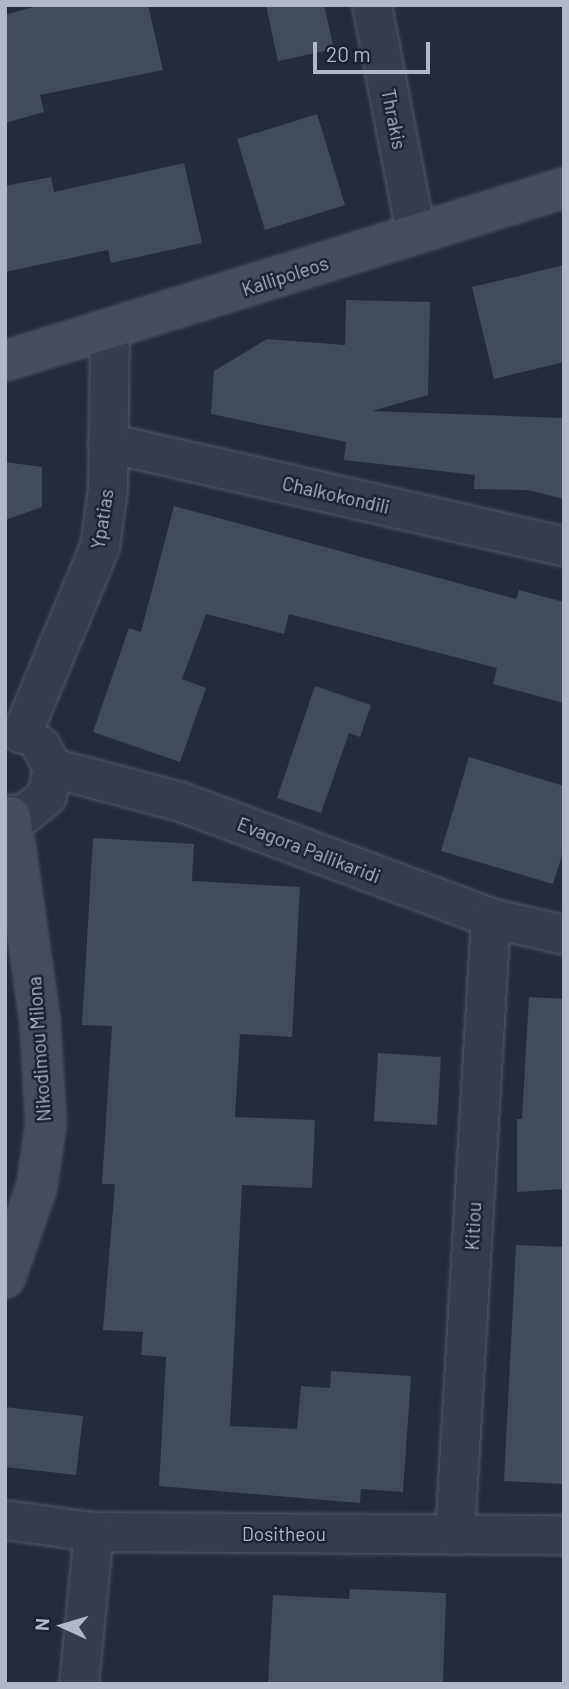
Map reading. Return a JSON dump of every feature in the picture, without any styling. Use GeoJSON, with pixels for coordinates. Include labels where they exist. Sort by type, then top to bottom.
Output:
{"type":"FeatureCollection","features":[{"type":"Feature","properties":{"kind":"main road","name":"Kallipoleos"},"geometry":{"type":"LineString","coordinates":[[5,361],[110,331],[564,188]]}},
{"type":"Feature","properties":{"kind":"main road","name":"Nikodimou Milona"},"geometry":{"type":"LineString","coordinates":[[5,1278],[37,1186],[46,1123],[40,1021],[8,815]]}},
{"type":"Feature","properties":{"kind":"street","name":"Thrakis"},"geometry":{"type":"LineString","coordinates":[[372,5],[416,233]]}},
{"type":"Feature","properties":{"kind":"street","name":"Ypatias"},"geometry":{"type":"LineString","coordinates":[[14,734],[100,547],[108,443],[110,331]]}},
{"type":"Feature","properties":{"kind":"street","name":"Chalkokondili"},"geometry":{"type":"LineString","coordinates":[[108,443],[564,547]]}},
{"type":"Feature","properties":{"kind":"street"},"geometry":{"type":"LineString","coordinates":[[8,815],[25,814],[47,796],[53,768],[43,747],[14,734]]}},
{"type":"Feature","properties":{"kind":"street","name":"Evagora Pallikaridi"},"geometry":{"type":"LineString","coordinates":[[53,768],[181,802],[491,918],[564,935]]}},
{"type":"Feature","properties":{"kind":"street","name":"Kitiou"},"geometry":{"type":"LineString","coordinates":[[455,1535],[491,918]]}},
{"type":"Feature","properties":{"kind":"street","name":"Dositheou"},"geometry":{"type":"LineString","coordinates":[[5,1520],[94,1532],[564,1535]]}},
{"type":"Feature","properties":{"kind":"street"},"geometry":{"type":"LineString","coordinates":[[79,1684],[94,1532]]}},
{"type":"Feature","properties":{"kind":"building"},"geometry":{"type":"Polygon","coordinates":[[[40,5],[148,5],[163,70],[40,95],[44,112],[5,123],[5,15],[40,5]]]}},
{"type":"Feature","properties":{"kind":"building"},"geometry":{"type":"Polygon","coordinates":[[[266,5],[324,5],[334,49],[278,61],[266,5]]]}},
{"type":"Feature","properties":{"kind":"building"},"geometry":{"type":"Polygon","coordinates":[[[317,114],[345,205],[265,230],[237,139],[317,114]]]}},
{"type":"Feature","properties":{"kind":"building"},"geometry":{"type":"Polygon","coordinates":[[[184,163],[202,243],[111,263],[108,250],[5,272],[5,186],[51,177],[54,192],[184,163]]]}},
{"type":"Feature","properties":{"kind":"building"},"geometry":{"type":"Polygon","coordinates":[[[564,265],[564,362],[494,379],[472,287],[564,265]]]}},
{"type":"Feature","properties":{"kind":"building"},"geometry":{"type":"Polygon","coordinates":[[[346,300],[430,302],[428,395],[372,411],[564,418],[564,499],[528,490],[474,489],[475,475],[344,460],[346,442],[211,414],[214,371],[267,339],[345,345],[346,300]]]}},
{"type":"Feature","properties":{"kind":"building"},"geometry":{"type":"Polygon","coordinates":[[[5,462],[42,467],[42,507],[5,520],[5,462]]]}},
{"type":"Feature","properties":{"kind":"building"},"geometry":{"type":"Polygon","coordinates":[[[174,506],[516,599],[519,590],[564,602],[564,703],[493,684],[497,668],[289,614],[284,634],[206,614],[182,679],[206,688],[180,762],[93,732],[129,628],[141,632],[174,506]]]}},
{"type":"Feature","properties":{"kind":"building"},"geometry":{"type":"Polygon","coordinates":[[[315,686],[371,705],[360,737],[349,733],[321,813],[277,798],[315,686]]]}},
{"type":"Feature","properties":{"kind":"building"},"geometry":{"type":"Polygon","coordinates":[[[469,757],[564,786],[564,849],[553,884],[441,851],[469,757]]]}},
{"type":"Feature","properties":{"kind":"building"},"geometry":{"type":"Polygon","coordinates":[[[93,838],[194,844],[192,881],[300,887],[292,1037],[240,1034],[235,1117],[315,1120],[312,1188],[242,1185],[230,1426],[297,1429],[301,1386],[330,1388],[331,1371],[411,1376],[403,1492],[361,1489],[360,1503],[159,1486],[166,1357],[141,1355],[143,1332],[103,1330],[115,1184],[102,1184],[112,1026],[82,1025],[93,838]]]}},
{"type":"Feature","properties":{"kind":"building"},"geometry":{"type":"Polygon","coordinates":[[[529,997],[564,999],[564,1189],[517,1192],[517,1119],[522,1119],[529,997]]]}},
{"type":"Feature","properties":{"kind":"building"},"geometry":{"type":"Polygon","coordinates":[[[378,1053],[441,1057],[437,1125],[374,1121],[378,1053]]]}},
{"type":"Feature","properties":{"kind":"building"},"geometry":{"type":"Polygon","coordinates":[[[516,1245],[564,1247],[564,1484],[504,1481],[516,1245]]]}},
{"type":"Feature","properties":{"kind":"building"},"geometry":{"type":"Polygon","coordinates":[[[5,1407],[83,1416],[76,1475],[5,1467],[5,1407]]]}},
{"type":"Feature","properties":{"kind":"building"},"geometry":{"type":"Polygon","coordinates":[[[350,1589],[446,1593],[443,1684],[268,1684],[273,1595],[349,1599],[350,1589]]]}}]}
